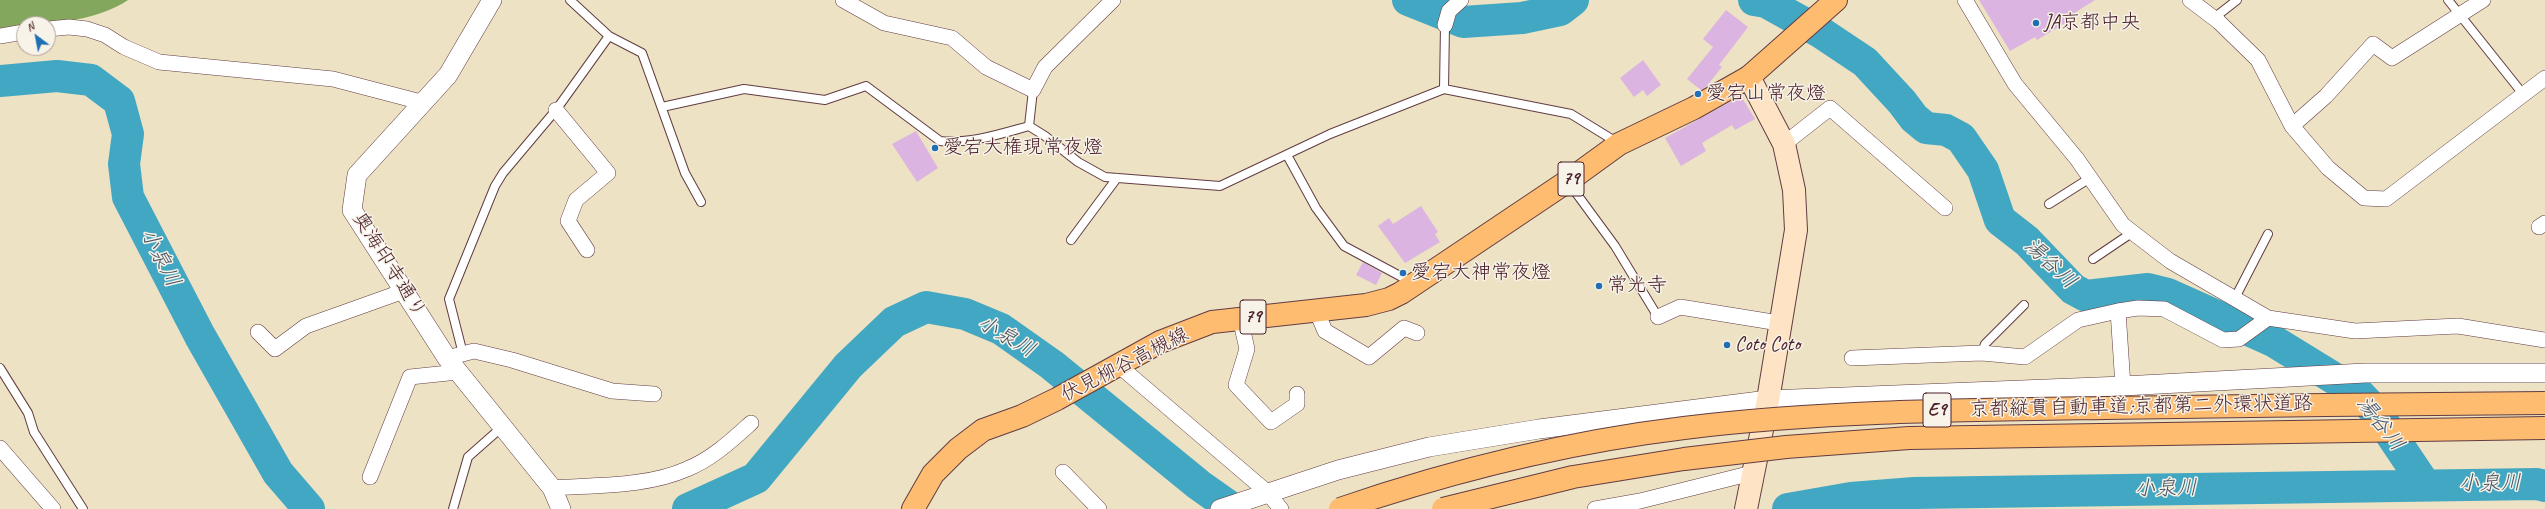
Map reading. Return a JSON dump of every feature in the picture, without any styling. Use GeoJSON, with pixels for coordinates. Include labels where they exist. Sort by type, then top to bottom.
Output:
{"type":"FeatureCollection","features":[{"type":"Feature","properties":{"kind":"main road","name":"伏見柳谷高槻線"},"geometry":{"type":"LineString","coordinates":[[914,509],[933,474],[958,449],[983,430],[1022,416],[1057,399],[1160,342],[1212,322],[1366,305],[1389,299],[1416,285],[1568,181],[1619,144],[1694,108],[1749,76],[1836,0]]}},
{"type":"Feature","properties":{"kind":"main road"},"geometry":{"type":"LineString","coordinates":[[1746,509],[1750,479],[1768,400],[1779,323],[1796,230],[1794,190],[1784,144],[1749,76]]}},
{"type":"Feature","properties":{"kind":"main road","name":"京都縦貫自動車道;京都第二外環状道路"},"geometry":{"type":"LineString","coordinates":[[1340,509],[1464,471],[1568,448],[1682,428],[1786,418],[1906,410],[2545,403]]}},
{"type":"Feature","properties":{"kind":"main road","name":"京都縦貫自動車道;京都第二外環状道路"},"geometry":{"type":"LineString","coordinates":[[1443,509],[1573,477],[1684,459],[1786,447],[1893,439],[2545,428]]}},
{"type":"Feature","properties":{"kind":"street","name":"奥海印寺通り"},"geometry":{"type":"LineString","coordinates":[[492,0],[448,74],[421,102],[357,175],[352,210],[404,291],[456,361],[502,427],[552,488],[561,509]]}},
{"type":"Feature","properties":{"kind":"street"},"geometry":{"type":"LineString","coordinates":[[842,0],[884,23],[952,38],[986,68],[1033,90],[1045,67],[1113,0]]}},
{"type":"Feature","properties":{"kind":"street"},"geometry":{"type":"LineString","coordinates":[[1447,18],[1461,0]]}},
{"type":"Feature","properties":{"kind":"street"},"geometry":{"type":"LineString","coordinates":[[1965,0],[2016,84],[2090,178],[2123,225],[2170,261],[2268,318],[2355,330],[2458,326],[2545,340]]}},
{"type":"Feature","properties":{"kind":"street"},"geometry":{"type":"LineString","coordinates":[[2190,0],[2214,18],[2258,60],[2292,126],[2328,168],[2364,198],[2386,199],[2545,78]]}},
{"type":"Feature","properties":{"kind":"street"},"geometry":{"type":"LineString","coordinates":[[2292,126],[2326,96],[2373,44],[2392,58],[2483,0]]}},
{"type":"Feature","properties":{"kind":"street"},"geometry":{"type":"LineString","coordinates":[[56,28],[69,26],[87,28],[159,62],[333,78],[421,102]]}},
{"type":"Feature","properties":{"kind":"street"},"geometry":{"type":"LineString","coordinates":[[0,36],[16,33]]}},
{"type":"Feature","properties":{"kind":"street"},"geometry":{"type":"LineString","coordinates":[[1784,144],[1830,108],[1945,208]]}},
{"type":"Feature","properties":{"kind":"street"},"geometry":{"type":"LineString","coordinates":[[556,110],[608,173],[576,200],[568,221],[587,250]]}},
{"type":"Feature","properties":{"kind":"street"},"geometry":{"type":"LineString","coordinates":[[258,332],[275,349],[306,326],[404,291]]}},
{"type":"Feature","properties":{"kind":"street"},"geometry":{"type":"LineString","coordinates":[[1658,317],[1680,307],[1779,323]]}},
{"type":"Feature","properties":{"kind":"street"},"geometry":{"type":"LineString","coordinates":[[1852,358],[1982,353],[2025,357],[2078,320],[2138,308],[2164,309],[2223,340],[2240,339],[2268,318]]}},
{"type":"Feature","properties":{"kind":"street"},"geometry":{"type":"LineString","coordinates":[[1316,310],[1325,331],[1370,357],[1404,328],[1417,333]]}},
{"type":"Feature","properties":{"kind":"street"},"geometry":{"type":"LineString","coordinates":[[2118,311],[2123,386]]}},
{"type":"Feature","properties":{"kind":"street"},"geometry":{"type":"LineString","coordinates":[[1240,318],[1247,349],[1236,385],[1271,422],[1297,404],[1297,394]]}},
{"type":"Feature","properties":{"kind":"street"},"geometry":{"type":"LineString","coordinates":[[370,477],[410,377],[456,361],[474,351],[512,360],[612,391],[654,394]]}},
{"type":"Feature","properties":{"kind":"street"},"geometry":{"type":"LineString","coordinates":[[1115,366],[1281,509]]}},
{"type":"Feature","properties":{"kind":"street"},"geometry":{"type":"LineString","coordinates":[[1220,509],[1263,493],[1338,470],[1429,447],[1539,429],[1768,400],[2123,386],[2365,373],[2545,373]]}},
{"type":"Feature","properties":{"kind":"street"},"geometry":{"type":"LineString","coordinates":[[552,488],[654,480],[688,469],[720,450],[752,423]]}},
{"type":"Feature","properties":{"kind":"street"},"geometry":{"type":"LineString","coordinates":[[0,448],[53,509]]}},
{"type":"Feature","properties":{"kind":"street"},"geometry":{"type":"LineString","coordinates":[[1063,472],[1099,509]]}},
{"type":"Feature","properties":{"kind":"street"},"geometry":{"type":"LineString","coordinates":[[1595,509],[1750,479]]}},
{"type":"Feature","properties":{"kind":"lane"},"geometry":{"type":"LineString","coordinates":[[570,0],[609,36],[642,53],[685,173],[701,202]]}},
{"type":"Feature","properties":{"kind":"lane"},"geometry":{"type":"LineString","coordinates":[[2214,18],[2237,0]]}},
{"type":"Feature","properties":{"kind":"lane"},"geometry":{"type":"LineString","coordinates":[[2448,0],[2523,94]]}},
{"type":"Feature","properties":{"kind":"lane"},"geometry":{"type":"LineString","coordinates":[[1444,89],[1447,18]]}},
{"type":"Feature","properties":{"kind":"lane"},"geometry":{"type":"LineString","coordinates":[[456,361],[450,299],[451,290],[495,186],[503,173],[556,110],[609,36]]}},
{"type":"Feature","properties":{"kind":"lane"},"geometry":{"type":"LineString","coordinates":[[662,107],[744,89],[825,100],[866,86],[940,141],[953,142],[982,138],[1029,126],[1045,136],[1078,162],[1105,177],[1220,186],[1330,134],[1444,89],[1571,114],[1619,144]]}},
{"type":"Feature","properties":{"kind":"lane"},"geometry":{"type":"LineString","coordinates":[[1029,126],[1033,90]]}},
{"type":"Feature","properties":{"kind":"lane"},"geometry":{"type":"LineString","coordinates":[[1287,155],[1316,208],[1344,246],[1416,285]]}},
{"type":"Feature","properties":{"kind":"lane"},"geometry":{"type":"LineString","coordinates":[[1071,240],[1117,178]]}},
{"type":"Feature","properties":{"kind":"lane"},"geometry":{"type":"LineString","coordinates":[[2049,204],[2090,178]]}},
{"type":"Feature","properties":{"kind":"lane"},"geometry":{"type":"LineString","coordinates":[[1568,181],[1615,246],[1658,317]]}},
{"type":"Feature","properties":{"kind":"lane"},"geometry":{"type":"LineString","coordinates":[[2093,259],[2133,232]]}},
{"type":"Feature","properties":{"kind":"lane"},"geometry":{"type":"LineString","coordinates":[[2235,298],[2268,234]]}},
{"type":"Feature","properties":{"kind":"lane"},"geometry":{"type":"LineString","coordinates":[[1982,353],[1985,344],[2024,305]]}},
{"type":"Feature","properties":{"kind":"lane"},"geometry":{"type":"LineString","coordinates":[[0,368],[28,413],[34,432],[83,509]]}},
{"type":"Feature","properties":{"kind":"lane"},"geometry":{"type":"LineString","coordinates":[[453,509],[468,457],[502,427]]}},
{"type":"Feature","properties":{"kind":"green space"},"geometry":{"type":"Polygon","coordinates":[[[0,0],[128,0],[105,12],[78,19],[56,22],[56,16],[16,16],[16,31],[0,34],[0,0]]]}},
{"type":"Feature","properties":{"kind":"building"},"geometry":{"type":"Polygon","coordinates":[[[1979,0],[2095,0],[2068,17],[2070,20],[2037,40],[2035,37],[2010,51],[1979,0]]]}},
{"type":"Feature","properties":{"kind":"building"},"geometry":{"type":"Polygon","coordinates":[[[1726,10],[1748,27],[1719,65],[1722,67],[1706,87],[1701,90],[1687,79],[1713,47],[1703,39],[1726,10]]]}},
{"type":"Feature","properties":{"kind":"building"},"geometry":{"type":"Polygon","coordinates":[[[1643,60],[1661,85],[1647,96],[1643,90],[1634,97],[1620,78],[1643,60]]]}},
{"type":"Feature","properties":{"kind":"building"},"geometry":{"type":"Polygon","coordinates":[[[1741,96],[1755,119],[1735,130],[1732,125],[1702,143],[1706,151],[1681,166],[1665,138],[1741,96]]]}},
{"type":"Feature","properties":{"kind":"building"},"geometry":{"type":"Polygon","coordinates":[[[916,131],[938,168],[917,182],[892,144],[916,131]]]}},
{"type":"Feature","properties":{"kind":"building"},"geometry":{"type":"Polygon","coordinates":[[[1421,206],[1438,232],[1435,234],[1440,242],[1405,263],[1378,226],[1389,218],[1393,224],[1421,206]]]}},
{"type":"Feature","properties":{"kind":"building"},"geometry":{"type":"Polygon","coordinates":[[[1363,262],[1382,273],[1376,285],[1356,275],[1363,262]]]}},
{"type":"Feature","properties":{"kind":"waterway","name":"湯谷川"},"geometry":{"type":"LineString","coordinates":[[1408,0],[1463,22],[1522,18],[1560,10],[1573,0]]}},
{"type":"Feature","properties":{"kind":"waterway","name":"湯谷川"},"geometry":{"type":"LineString","coordinates":[[1754,0],[1766,2],[1820,32],[1865,62],[1902,102],[1914,118],[1926,128],[1946,130],[1961,138],[1983,170],[2000,220],[2027,241],[2073,289],[2086,296],[2148,289],[2168,294],[2275,342],[2358,393],[2376,412],[2425,485]]}},
{"type":"Feature","properties":{"kind":"waterway","name":"小泉川"},"geometry":{"type":"LineString","coordinates":[[0,81],[57,76],[91,80],[119,101],[128,134],[124,164],[128,197],[200,336],[278,473],[309,509]]}},
{"type":"Feature","properties":{"kind":"waterway","name":"小泉川"},"geometry":{"type":"LineString","coordinates":[[688,509],[756,478],[848,366],[894,322],[926,307],[965,314],[1001,329],[1052,365],[1199,485],[1233,509]]}},
{"type":"Feature","properties":{"kind":"waterway","name":"小泉川"},"geometry":{"type":"LineString","coordinates":[[1788,509],[1851,498],[1914,493],[2537,484],[2545,486]]}},
{"type":"Feature","properties":{"kind":"place","name":"JA京都中央"},"geometry":{"type":"Point","coordinates":[2036,23]}},
{"type":"Feature","properties":{"kind":"place","name":"愛宕山常夜燈"},"geometry":{"type":"Point","coordinates":[1698,94]}},
{"type":"Feature","properties":{"kind":"place","name":"愛宕大権現常夜燈"},"geometry":{"type":"Point","coordinates":[935,148]}},
{"type":"Feature","properties":{"kind":"place","name":"愛宕大神常夜燈"},"geometry":{"type":"Point","coordinates":[1403,273]}},
{"type":"Feature","properties":{"kind":"place","name":"常光寺"},"geometry":{"type":"Point","coordinates":[1599,286]}},
{"type":"Feature","properties":{"kind":"place","name":"Coto Coto"},"geometry":{"type":"Point","coordinates":[1727,345]}}]}
